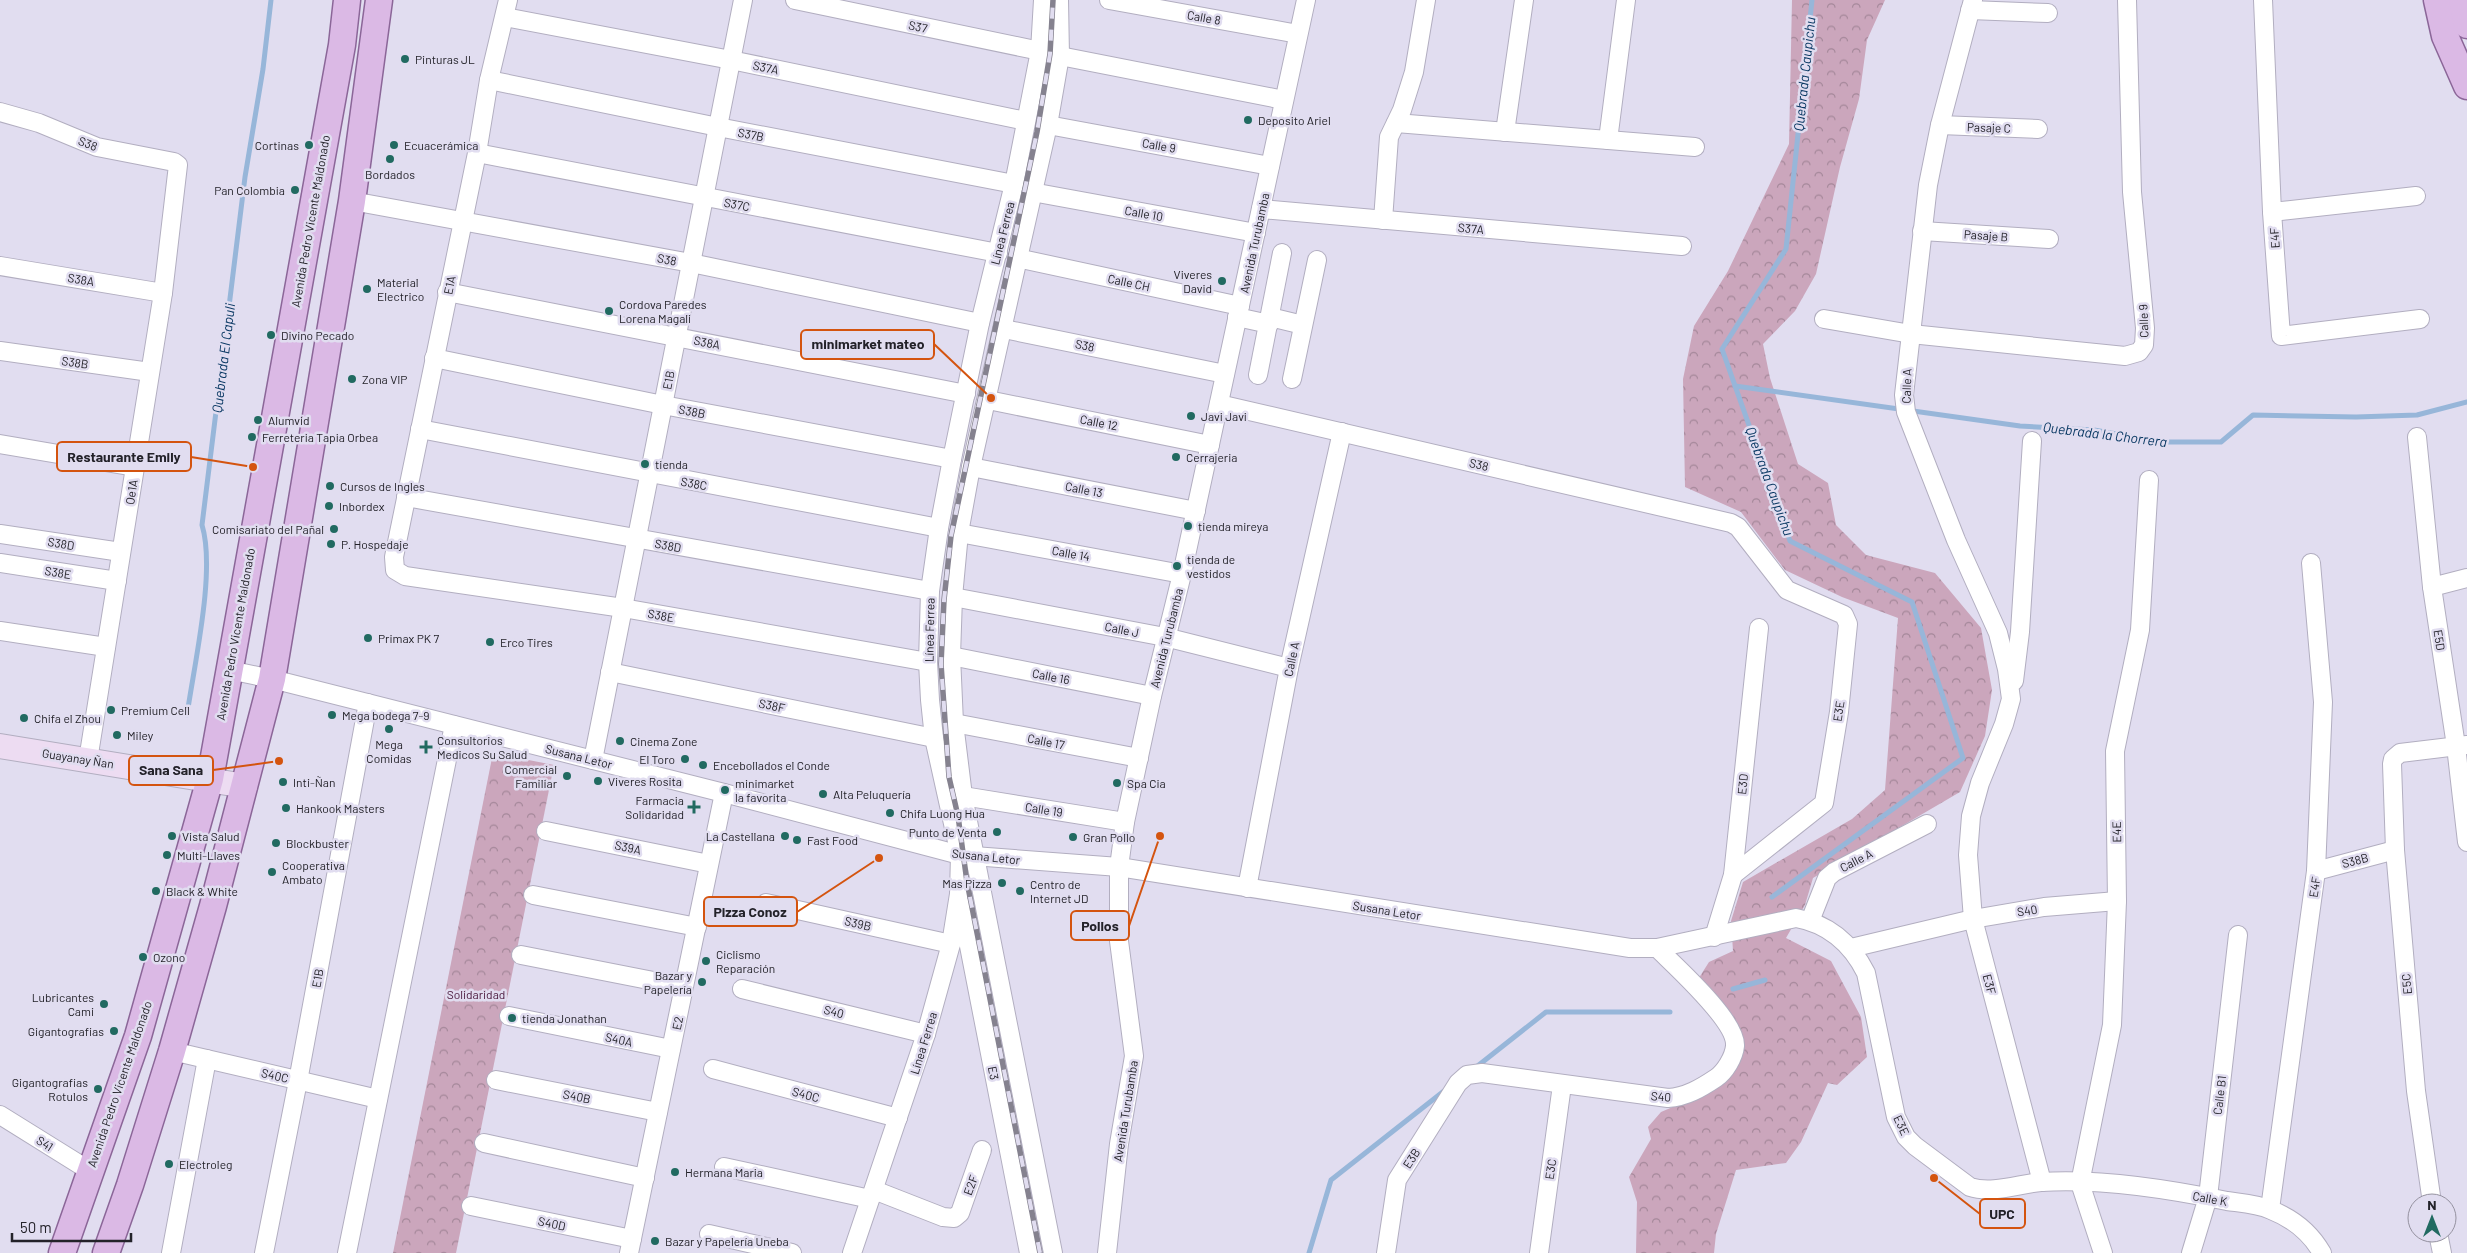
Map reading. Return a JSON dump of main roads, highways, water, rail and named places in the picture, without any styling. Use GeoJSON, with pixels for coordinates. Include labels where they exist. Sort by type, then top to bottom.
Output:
{"type":"FeatureCollection","features":[{"type":"Feature","properties":{"kind":"main road","name":"Avenida Pedro Vicente Maldonado"},"geometry":{"type":"LineString","coordinates":[[62,1253],[138,1036],[210,779],[342,45],[347,0]]}},
{"type":"Feature","properties":{"kind":"main road"},"geometry":{"type":"LineString","coordinates":[[106,1253],[130,1185],[172,1051],[245,786],[272,679],[352,201],[379,0]]}},
{"type":"Feature","properties":{"kind":"main road"},"geometry":{"type":"LineString","coordinates":[[2438,0],[2445,36],[2467,86]]}},
{"type":"Feature","properties":{"kind":"main road"},"geometry":{"type":"LineString","coordinates":[[2462,0],[2467,24]]}},
{"type":"Feature","properties":{"kind":"main road","name":"Guayanay Ñan"},"geometry":{"type":"LineString","coordinates":[[0,746],[245,786]]}},
{"type":"Feature","properties":{"kind":"waterway","name":"Quebrada El Capuli"},"geometry":{"type":"LineString","coordinates":[[187,715],[199,645],[207,567],[206,544],[202,525],[245,177],[263,69],[271,0]]}},
{"type":"Feature","properties":{"kind":"waterway","name":"Quebrada Caupichu"},"geometry":{"type":"LineString","coordinates":[[1772,897],[1963,758],[1912,602],[1790,541],[1722,349],[1786,249],[1812,0]]}},
{"type":"Feature","properties":{"kind":"waterway","name":"Quebrada la Chorrera"},"geometry":{"type":"LineString","coordinates":[[1735,386],[2020,426],[2094,430],[2162,442],[2221,442],[2253,415],[2356,417],[2417,415],[2467,402]]}},
{"type":"Feature","properties":{"kind":"waterway"},"geometry":{"type":"LineString","coordinates":[[1733,989],[1765,980]]}},
{"type":"Feature","properties":{"kind":"waterway"},"geometry":{"type":"LineString","coordinates":[[1475,1068],[1546,1012],[1670,1012]]}},
{"type":"Feature","properties":{"kind":"waterway"},"geometry":{"type":"LineString","coordinates":[[1309,1253],[1331,1180],[1444,1091]]}},
{"type":"Feature","properties":{"kind":"railway"},"geometry":{"type":"LineString","coordinates":[[1040,1253],[967,882],[958,816],[949,777],[941,664],[944,600],[951,536],[1037,132],[1050,54],[1053,0]]}},
{"type":"Feature","properties":{"kind":"place","name":"Pinturas JL"},"geometry":{"type":"Point","coordinates":[405,59]}},
{"type":"Feature","properties":{"kind":"place","name":"Deposito Ariel"},"geometry":{"type":"Point","coordinates":[1248,120]}},
{"type":"Feature","properties":{"kind":"place","name":"Cortinas"},"geometry":{"type":"Point","coordinates":[309,145]}},
{"type":"Feature","properties":{"kind":"place","name":"Ecuacerámica"},"geometry":{"type":"Point","coordinates":[394,145]}},
{"type":"Feature","properties":{"kind":"place","name":"Bordados"},"geometry":{"type":"Point","coordinates":[390,159]}},
{"type":"Feature","properties":{"kind":"place","name":"Pan Colombia"},"geometry":{"type":"Point","coordinates":[295,190]}},
{"type":"Feature","properties":{"kind":"place","name":"Viveres David"},"geometry":{"type":"Point","coordinates":[1222,281]}},
{"type":"Feature","properties":{"kind":"place","name":"Material Electrico"},"geometry":{"type":"Point","coordinates":[367,289]}},
{"type":"Feature","properties":{"kind":"place","name":"Cordova Paredes Lorena Magali"},"geometry":{"type":"Point","coordinates":[609,311]}},
{"type":"Feature","properties":{"kind":"place","name":"Divino Pecado"},"geometry":{"type":"Point","coordinates":[271,335]}},
{"type":"Feature","properties":{"kind":"place","name":"Zona VIP"},"geometry":{"type":"Point","coordinates":[352,379]}},
{"type":"Feature","properties":{"kind":"place","name":"minimarket mateo"},"geometry":{"type":"Point","coordinates":[991,398]}},
{"type":"Feature","properties":{"kind":"place","name":"Javi Javi"},"geometry":{"type":"Point","coordinates":[1191,416]}},
{"type":"Feature","properties":{"kind":"place","name":"Alumvid"},"geometry":{"type":"Point","coordinates":[258,420]}},
{"type":"Feature","properties":{"kind":"place","name":"Ferreteria Tapia Orbea"},"geometry":{"type":"Point","coordinates":[252,437]}},
{"type":"Feature","properties":{"kind":"place","name":"Cerrajeria"},"geometry":{"type":"Point","coordinates":[1176,457]}},
{"type":"Feature","properties":{"kind":"place","name":"tienda"},"geometry":{"type":"Point","coordinates":[645,464]}},
{"type":"Feature","properties":{"kind":"place","name":"Restaurante Emily"},"geometry":{"type":"Point","coordinates":[253,467]}},
{"type":"Feature","properties":{"kind":"place","name":"Cursos de Ingles"},"geometry":{"type":"Point","coordinates":[330,486]}},
{"type":"Feature","properties":{"kind":"place","name":"Inbordex"},"geometry":{"type":"Point","coordinates":[329,506]}},
{"type":"Feature","properties":{"kind":"place","name":"tienda mireya"},"geometry":{"type":"Point","coordinates":[1188,526]}},
{"type":"Feature","properties":{"kind":"place","name":"Comisariato del Pañal"},"geometry":{"type":"Point","coordinates":[334,529]}},
{"type":"Feature","properties":{"kind":"place","name":"P. Hospedaje"},"geometry":{"type":"Point","coordinates":[331,544]}},
{"type":"Feature","properties":{"kind":"place","name":"tienda de vestidos"},"geometry":{"type":"Point","coordinates":[1177,566]}},
{"type":"Feature","properties":{"kind":"place","name":"Primax PK 7"},"geometry":{"type":"Point","coordinates":[368,638]}},
{"type":"Feature","properties":{"kind":"place","name":"Erco Tires"},"geometry":{"type":"Point","coordinates":[490,642]}},
{"type":"Feature","properties":{"kind":"place","name":"Premium Cell"},"geometry":{"type":"Point","coordinates":[111,710]}},
{"type":"Feature","properties":{"kind":"place","name":"Mega bodega 7-9"},"geometry":{"type":"Point","coordinates":[332,715]}},
{"type":"Feature","properties":{"kind":"place","name":"Chifa el Zhou"},"geometry":{"type":"Point","coordinates":[24,718]}},
{"type":"Feature","properties":{"kind":"place","name":"Mega Comidas"},"geometry":{"type":"Point","coordinates":[389,729]}},
{"type":"Feature","properties":{"kind":"place","name":"Miley"},"geometry":{"type":"Point","coordinates":[117,735]}},
{"type":"Feature","properties":{"kind":"place","name":"Cinema Zone"},"geometry":{"type":"Point","coordinates":[620,741]}},
{"type":"Feature","properties":{"kind":"place","name":"Consultorios Medicos Su Salud"},"geometry":{"type":"Point","coordinates":[426,747]}},
{"type":"Feature","properties":{"kind":"place","name":"El Toro"},"geometry":{"type":"Point","coordinates":[685,759]}},
{"type":"Feature","properties":{"kind":"place","name":"Sana Sana"},"geometry":{"type":"Point","coordinates":[279,761]}},
{"type":"Feature","properties":{"kind":"place","name":"Encebollados el Conde"},"geometry":{"type":"Point","coordinates":[703,765]}},
{"type":"Feature","properties":{"kind":"place","name":"Comercial Familiar"},"geometry":{"type":"Point","coordinates":[567,776]}},
{"type":"Feature","properties":{"kind":"place","name":"Viveres Rosita"},"geometry":{"type":"Point","coordinates":[598,781]}},
{"type":"Feature","properties":{"kind":"place","name":"Inti-Ñan"},"geometry":{"type":"Point","coordinates":[283,782]}},
{"type":"Feature","properties":{"kind":"place","name":"Spa Cia"},"geometry":{"type":"Point","coordinates":[1117,783]}},
{"type":"Feature","properties":{"kind":"place","name":"minimarket la favorita"},"geometry":{"type":"Point","coordinates":[725,790]}},
{"type":"Feature","properties":{"kind":"place","name":"Alta Peluquería"},"geometry":{"type":"Point","coordinates":[823,794]}},
{"type":"Feature","properties":{"kind":"place","name":"Farmacia Solidaridad"},"geometry":{"type":"Point","coordinates":[694,807]}},
{"type":"Feature","properties":{"kind":"place","name":"Hankook Masters"},"geometry":{"type":"Point","coordinates":[286,808]}},
{"type":"Feature","properties":{"kind":"place","name":"Chifa Luong Hua"},"geometry":{"type":"Point","coordinates":[890,813]}},
{"type":"Feature","properties":{"kind":"place","name":"Punto de Venta"},"geometry":{"type":"Point","coordinates":[997,832]}},
{"type":"Feature","properties":{"kind":"place","name":"Vista Salud"},"geometry":{"type":"Point","coordinates":[172,836]}},
{"type":"Feature","properties":{"kind":"place","name":"La Castellana"},"geometry":{"type":"Point","coordinates":[785,836]}},
{"type":"Feature","properties":{"kind":"place","name":"Pollos"},"geometry":{"type":"Point","coordinates":[1160,836]}},
{"type":"Feature","properties":{"kind":"place","name":"Gran Pollo"},"geometry":{"type":"Point","coordinates":[1073,837]}},
{"type":"Feature","properties":{"kind":"place","name":"Fast Food"},"geometry":{"type":"Point","coordinates":[797,840]}},
{"type":"Feature","properties":{"kind":"place","name":"Blockbuster"},"geometry":{"type":"Point","coordinates":[276,843]}},
{"type":"Feature","properties":{"kind":"place","name":"Multi-Llaves"},"geometry":{"type":"Point","coordinates":[167,855]}},
{"type":"Feature","properties":{"kind":"place","name":"Pizza Conoz"},"geometry":{"type":"Point","coordinates":[879,858]}},
{"type":"Feature","properties":{"kind":"place","name":"Cooperativa Ambato"},"geometry":{"type":"Point","coordinates":[272,872]}},
{"type":"Feature","properties":{"kind":"place","name":"Mas Pizza"},"geometry":{"type":"Point","coordinates":[1002,883]}},
{"type":"Feature","properties":{"kind":"place","name":"Black & White"},"geometry":{"type":"Point","coordinates":[156,891]}},
{"type":"Feature","properties":{"kind":"place","name":"Centro de Internet JD"},"geometry":{"type":"Point","coordinates":[1020,891]}},
{"type":"Feature","properties":{"kind":"place","name":"Ozono"},"geometry":{"type":"Point","coordinates":[143,957]}},
{"type":"Feature","properties":{"kind":"place","name":"Ciclismo Reparación"},"geometry":{"type":"Point","coordinates":[706,961]}},
{"type":"Feature","properties":{"kind":"place","name":"Bazar y Papelería"},"geometry":{"type":"Point","coordinates":[702,982]}},
{"type":"Feature","properties":{"kind":"place","name":"Lubricantes Cami"},"geometry":{"type":"Point","coordinates":[104,1004]}},
{"type":"Feature","properties":{"kind":"place","name":"tienda Jonathan"},"geometry":{"type":"Point","coordinates":[512,1018]}},
{"type":"Feature","properties":{"kind":"place","name":"Gigantografias"},"geometry":{"type":"Point","coordinates":[114,1031]}},
{"type":"Feature","properties":{"kind":"place","name":"Gigantografias Rotulos"},"geometry":{"type":"Point","coordinates":[98,1089]}},
{"type":"Feature","properties":{"kind":"place","name":"Electroleg"},"geometry":{"type":"Point","coordinates":[169,1164]}},
{"type":"Feature","properties":{"kind":"place","name":"Hermana Maria"},"geometry":{"type":"Point","coordinates":[675,1172]}},
{"type":"Feature","properties":{"kind":"place","name":"UPC"},"geometry":{"type":"Point","coordinates":[1934,1178]}},
{"type":"Feature","properties":{"kind":"place","name":"Bazar y Papelería Uneba"},"geometry":{"type":"Point","coordinates":[655,1241]}},
{"type":"Feature","properties":{"kind":"park label","name":"Solidaridad"},"geometry":{"type":"Point","coordinates":[476,994]}}]}
